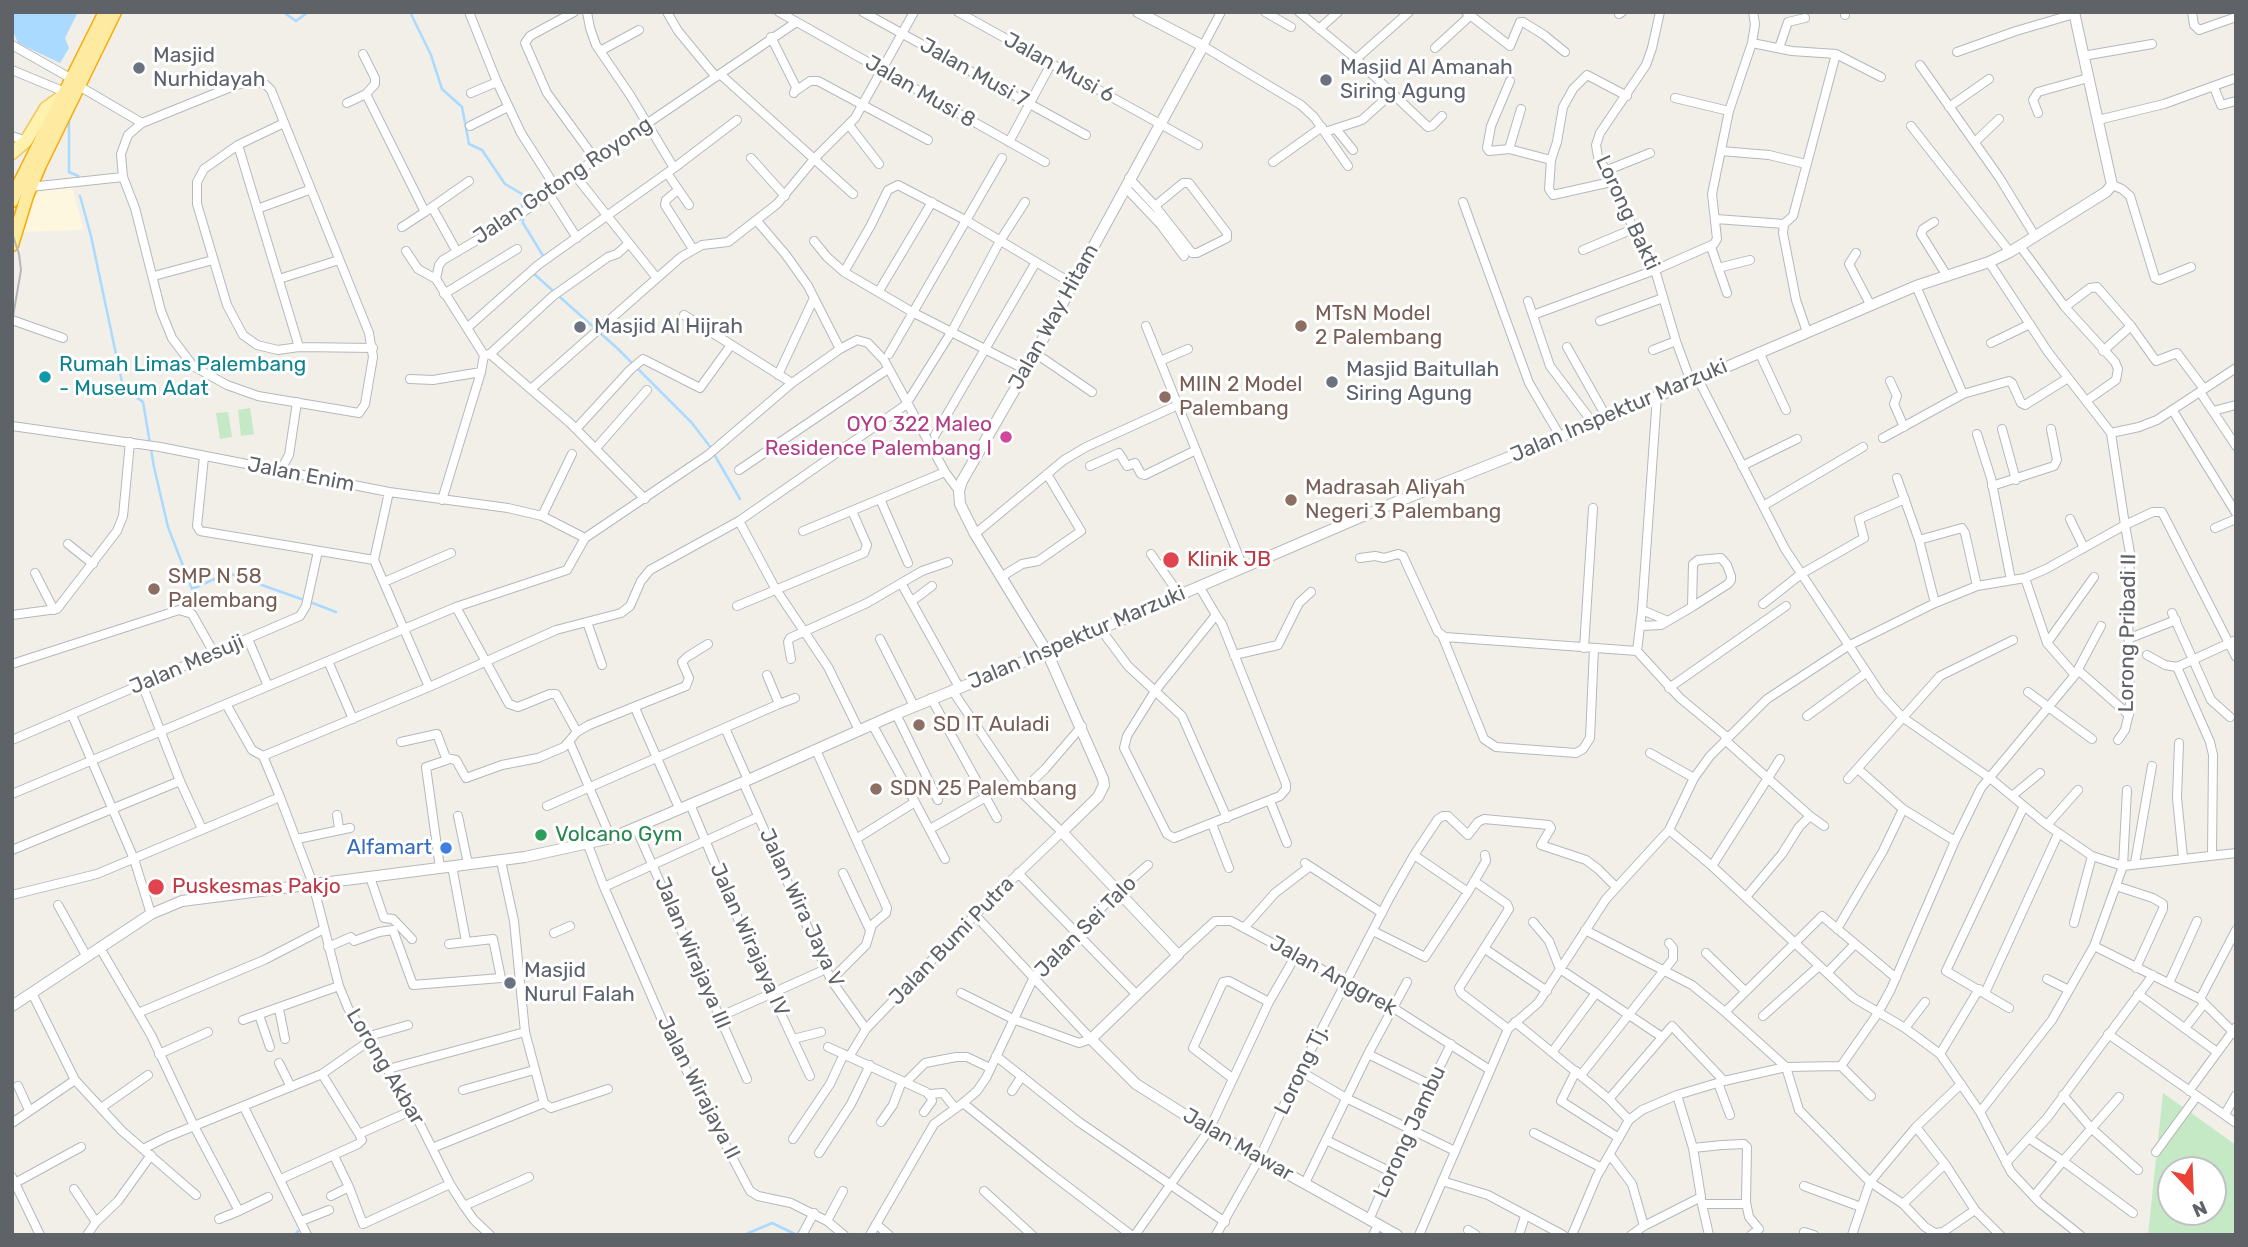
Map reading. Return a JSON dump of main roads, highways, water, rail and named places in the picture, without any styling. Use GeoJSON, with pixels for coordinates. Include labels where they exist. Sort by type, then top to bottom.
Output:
{"type":"FeatureCollection","features":[{"type":"Feature","properties":{"kind":"highway"},"geometry":{"type":"LineString","coordinates":[[12,244],[18,190],[65,93],[76,82],[105,12]]}},
{"type":"Feature","properties":{"kind":"highway"},"geometry":{"type":"LineString","coordinates":[[18,190],[115,12]]}},
{"type":"Feature","properties":{"kind":"main road"},"geometry":{"type":"LineString","coordinates":[[12,153],[26,141],[46,108],[65,93]]}},
{"type":"Feature","properties":{"kind":"water"},"geometry":{"type":"Polygon","coordinates":[[[12,12],[78,12],[65,38],[69,48],[60,63],[18,43],[12,29],[12,12]]]}},
{"type":"Feature","properties":{"kind":"waterway"},"geometry":{"type":"LineString","coordinates":[[283,12],[296,21],[308,12]]}},
{"type":"Feature","properties":{"kind":"waterway"},"geometry":{"type":"LineString","coordinates":[[410,12],[431,55],[442,89],[462,107],[469,144],[482,150],[505,184],[522,194],[522,209]]}},
{"type":"Feature","properties":{"kind":"waterway"},"geometry":{"type":"LineString","coordinates":[[69,120],[69,172],[78,176]]}},
{"type":"Feature","properties":{"kind":"waterway"},"geometry":{"type":"LineString","coordinates":[[80,196],[123,387],[143,402],[168,527],[192,589],[228,573],[304,600]]}},
{"type":"Feature","properties":{"kind":"waterway"},"geometry":{"type":"LineString","coordinates":[[523,216],[523,223],[545,259]]}},
{"type":"Feature","properties":{"kind":"waterway"},"geometry":{"type":"LineString","coordinates":[[534,272],[617,348],[692,423],[711,448]]}},
{"type":"Feature","properties":{"kind":"waterway"},"geometry":{"type":"LineString","coordinates":[[714,454],[740,499]]}},
{"type":"Feature","properties":{"kind":"waterway"},"geometry":{"type":"LineString","coordinates":[[310,602],[336,612]]}},
{"type":"Feature","properties":{"kind":"waterway"},"geometry":{"type":"LineString","coordinates":[[744,1235],[772,1223],[797,1235]]}},
{"type":"Feature","properties":{"kind":"waterway"},"geometry":{"type":"LineString","coordinates":[[295,1235],[298,1231]]}},
{"type":"Feature","properties":{"kind":"tram line"},"geometry":{"type":"LineString","coordinates":[[12,233],[21,270],[12,322]]}},
{"type":"Feature","properties":{"kind":"place","name":"Masjid Nurhidayah"},"geometry":{"type":"Point","coordinates":[139,68]}},
{"type":"Feature","properties":{"kind":"place","name":"Masjid Al Amanah Siring Agung"},"geometry":{"type":"Point","coordinates":[1326,80]}},
{"type":"Feature","properties":{"kind":"place","name":"MTsN Model 2 Palembang"},"geometry":{"type":"Point","coordinates":[1301,326]}},
{"type":"Feature","properties":{"kind":"place","name":"Masjid Al Hijrah"},"geometry":{"type":"Point","coordinates":[580,327]}},
{"type":"Feature","properties":{"kind":"place","name":"Rumah Limas Palembang - Museum Adat"},"geometry":{"type":"Point","coordinates":[45,377]}},
{"type":"Feature","properties":{"kind":"place","name":"Masjid Baitullah Siring Agung"},"geometry":{"type":"Point","coordinates":[1332,382]}},
{"type":"Feature","properties":{"kind":"place","name":"MIIN 2 Model Palembang"},"geometry":{"type":"Point","coordinates":[1165,397]}},
{"type":"Feature","properties":{"kind":"place","name":"OYO 322 Maleo Residence Palembang I"},"geometry":{"type":"Point","coordinates":[1006,437]}},
{"type":"Feature","properties":{"kind":"place","name":"Madrasah Aliyah Negeri 3 Palembang"},"geometry":{"type":"Point","coordinates":[1291,500]}},
{"type":"Feature","properties":{"kind":"place","name":"Klinik JB"},"geometry":{"type":"Point","coordinates":[1171,560]}},
{"type":"Feature","properties":{"kind":"place","name":"SMP N 58 Palembang"},"geometry":{"type":"Point","coordinates":[154,589]}},
{"type":"Feature","properties":{"kind":"place","name":"SD IT Auladi"},"geometry":{"type":"Point","coordinates":[919,725]}},
{"type":"Feature","properties":{"kind":"place","name":"SDN 25 Palembang"},"geometry":{"type":"Point","coordinates":[876,789]}},
{"type":"Feature","properties":{"kind":"place","name":"Volcano Gym"},"geometry":{"type":"Point","coordinates":[541,835]}},
{"type":"Feature","properties":{"kind":"place","name":"Alfamart"},"geometry":{"type":"Point","coordinates":[446,848]}},
{"type":"Feature","properties":{"kind":"place","name":"Puskesmas Pakjo"},"geometry":{"type":"Point","coordinates":[156,887]}},
{"type":"Feature","properties":{"kind":"place","name":"Masjid Nurul Falah"},"geometry":{"type":"Point","coordinates":[510,983]}}]}
